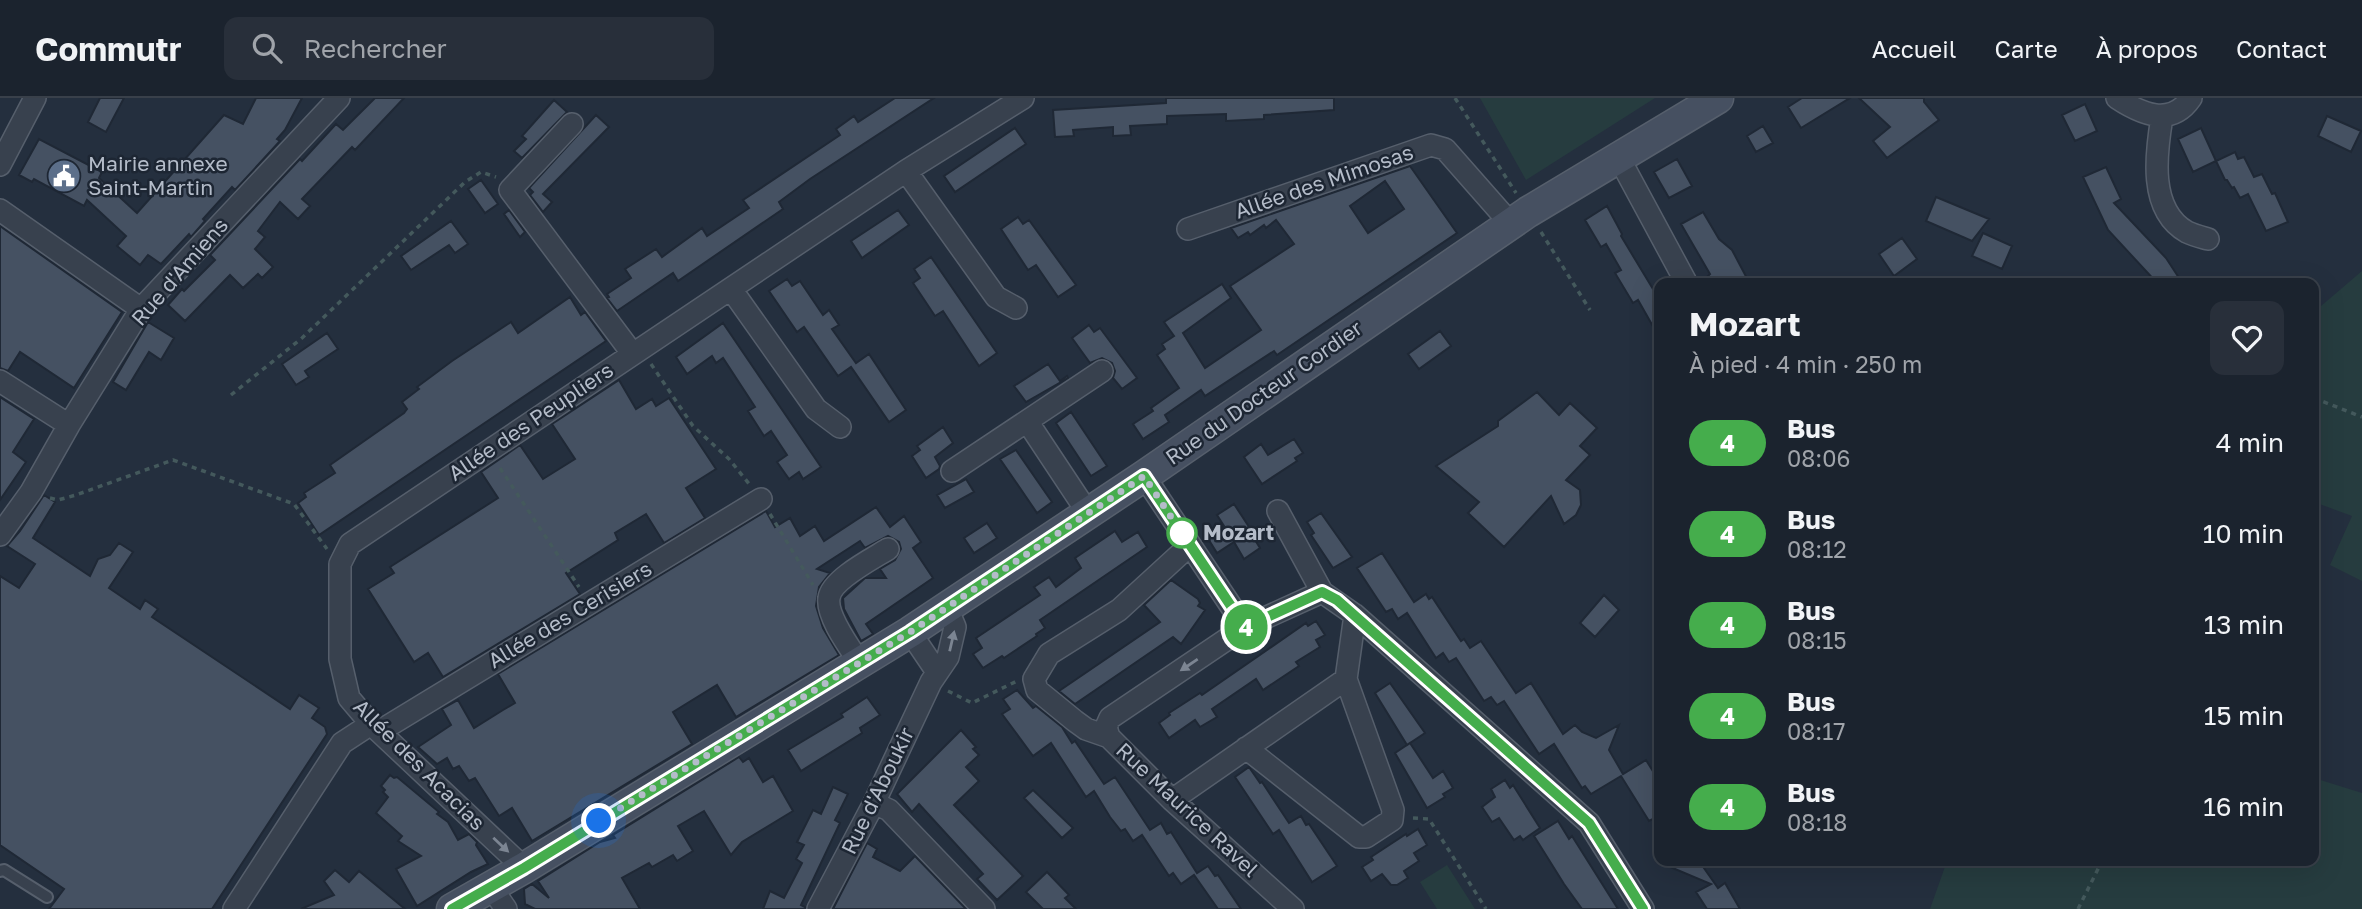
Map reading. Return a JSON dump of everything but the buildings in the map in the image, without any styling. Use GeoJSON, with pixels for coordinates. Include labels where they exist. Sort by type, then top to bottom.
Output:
{"type":"FeatureCollection","features":[{"type":"Feature","properties":{"kind":"street"},"geometry":{"type":"LineString","coordinates":[[0,166],[35,98]]}},
{"type":"Feature","properties":{"kind":"street","name":"Rue d'Amiens"},"geometry":{"type":"LineString","coordinates":[[0,536],[31,492],[141,309],[339,98]]}},
{"type":"Feature","properties":{"kind":"street","name":"Allée des Peupliers"},"geometry":{"type":"LineString","coordinates":[[340,564],[349,544],[906,171],[1023,98]]}},
{"type":"Feature","properties":{"kind":"street","name":"Rue du Docteur Cordier"},"geometry":{"type":"LineString","coordinates":[[452,909],[498,898],[524,868],[910,632],[1144,476],[1520,218],[1718,98]]}},
{"type":"Feature","properties":{"kind":"street"},"geometry":{"type":"LineString","coordinates":[[2117,98],[2133,108],[2162,117],[2177,112],[2191,98]]}},
{"type":"Feature","properties":{"kind":"street"},"geometry":{"type":"LineString","coordinates":[[2162,117],[2157,150],[2163,205],[2173,221],[2187,232],[2207,239]]}},
{"type":"Feature","properties":{"kind":"street"},"geometry":{"type":"LineString","coordinates":[[572,124],[510,190],[636,350]]}},
{"type":"Feature","properties":{"kind":"street","name":"Allée des Mimosas"},"geometry":{"type":"LineString","coordinates":[[1188,229],[1431,145],[1445,149],[1520,218]]}},
{"type":"Feature","properties":{"kind":"street"},"geometry":{"type":"LineString","coordinates":[[1619,158],[1685,278]]}},
{"type":"Feature","properties":{"kind":"street"},"geometry":{"type":"LineString","coordinates":[[906,171],[996,298],[1016,308]]}},
{"type":"Feature","properties":{"kind":"street"},"geometry":{"type":"LineString","coordinates":[[0,211],[141,309]]}},
{"type":"Feature","properties":{"kind":"street"},"geometry":{"type":"LineString","coordinates":[[731,289],[816,409],[840,428]]}},
{"type":"Feature","properties":{"kind":"street"},"geometry":{"type":"LineString","coordinates":[[952,471],[1102,371]]}},
{"type":"Feature","properties":{"kind":"street"},"geometry":{"type":"LineString","coordinates":[[0,381],[69,425]]}},
{"type":"Feature","properties":{"kind":"street"},"geometry":{"type":"LineString","coordinates":[[1027,421],[1088,513]]}},
{"type":"Feature","properties":{"kind":"street"},"geometry":{"type":"LineString","coordinates":[[1144,476],[1245,627]]}},
{"type":"Feature","properties":{"kind":"street","name":"Allée des Cerisiers"},"geometry":{"type":"LineString","coordinates":[[234,909],[342,743],[375,728],[590,603],[761,499]]}},
{"type":"Feature","properties":{"kind":"street"},"geometry":{"type":"LineString","coordinates":[[1279,511],[1322,592],[1355,615],[1589,823],[1643,909]]}},
{"type":"Feature","properties":{"kind":"street"},"geometry":{"type":"LineString","coordinates":[[1034,679],[1049,654],[1119,610],[1190,545]]}},
{"type":"Feature","properties":{"kind":"street"},"geometry":{"type":"LineString","coordinates":[[860,663],[832,615],[828,597],[837,582],[888,549]]}},
{"type":"Feature","properties":{"kind":"street","name":"Allée des Acacias"},"geometry":{"type":"LineString","coordinates":[[340,564],[340,659],[349,698],[375,728],[524,868]]}},
{"type":"Feature","properties":{"kind":"street"},"geometry":{"type":"LineString","coordinates":[[1109,737],[1106,727],[1110,718],[1245,627],[1322,592]]}},
{"type":"Feature","properties":{"kind":"street","name":"Rue d'Aboukir"},"geometry":{"type":"LineString","coordinates":[[818,909],[874,803],[937,672],[948,657],[955,627],[947,608]]}},
{"type":"Feature","properties":{"kind":"street"},"geometry":{"type":"LineString","coordinates":[[1246,748],[1359,837],[1366,837],[1392,820],[1393,810],[1346,679],[1355,615]]}},
{"type":"Feature","properties":{"kind":"street"},"geometry":{"type":"LineString","coordinates":[[910,632],[937,672]]}},
{"type":"Feature","properties":{"kind":"street","name":"Rue Maurice Ravel"},"geometry":{"type":"LineString","coordinates":[[1034,679],[1037,690],[1075,721],[1086,729],[1109,737],[1172,800],[1293,909]]}},
{"type":"Feature","properties":{"kind":"street"},"geometry":{"type":"LineString","coordinates":[[1172,800],[1346,679]]}},
{"type":"Feature","properties":{"kind":"street"},"geometry":{"type":"LineString","coordinates":[[874,803],[889,810],[984,909]]}},
{"type":"Feature","properties":{"kind":"lane"},"geometry":{"type":"LineString","coordinates":[[0,871],[5,870],[47,897]]}},
{"type":"Feature","properties":{"kind":"path"},"geometry":{"type":"LineString","coordinates":[[1455,98],[1520,218],[1590,310]]}},
{"type":"Feature","properties":{"kind":"path"},"geometry":{"type":"LineString","coordinates":[[231,395],[302,338],[465,182],[481,172],[495,176],[510,190]]}},
{"type":"Feature","properties":{"kind":"path"},"geometry":{"type":"LineString","coordinates":[[636,350],[693,426],[729,459],[761,499],[818,594],[828,597]]}},
{"type":"Feature","properties":{"kind":"path"},"geometry":{"type":"LineString","coordinates":[[2319,400],[2362,417]]}},
{"type":"Feature","properties":{"kind":"path"},"geometry":{"type":"LineString","coordinates":[[489,450],[590,603]]}},
{"type":"Feature","properties":{"kind":"path"},"geometry":{"type":"LineString","coordinates":[[31,492],[58,500],[164,462],[183,462],[294,505],[340,564]]}},
{"type":"Feature","properties":{"kind":"path"},"geometry":{"type":"LineString","coordinates":[[964,699],[972,703],[1018,680],[1034,679]]}},
{"type":"Feature","properties":{"kind":"path"},"geometry":{"type":"LineString","coordinates":[[1393,816],[1429,819],[1486,909]]}},
{"type":"Feature","properties":{"kind":"path"},"geometry":{"type":"LineString","coordinates":[[2078,909],[2100,866]]}},
{"type":"Feature","properties":{"kind":"green space"},"geometry":{"type":"Polygon","coordinates":[[[1480,98],[1655,98],[1526,180],[1480,98]]]}},
{"type":"Feature","properties":{"kind":"green space"},"geometry":{"type":"Polygon","coordinates":[[[2362,271],[2362,581],[2330,565],[2352,516],[2319,504],[2319,308],[2362,271]]]}},
{"type":"Feature","properties":{"kind":"green space"},"geometry":{"type":"Polygon","coordinates":[[[2319,780],[2362,793],[2362,909],[1930,909],[1945,866],[2319,866],[2319,780]]]}},
{"type":"Feature","properties":{"kind":"green space"},"geometry":{"type":"Polygon","coordinates":[[[1447,865],[1475,909],[1437,909],[1420,882],[1447,865]]]}},
{"type":"Feature","properties":{"kind":"bus line","name":"4"},"geometry":{"type":"LineString","coordinates":[[452,909],[524,868],[910,632],[1144,476],[1245,627],[1322,592],[1337,600],[1589,823],[1643,909]]}},
{"type":"Feature","properties":{"kind":"place","name":"Mairie annexe Saint-Martin"},"geometry":{"type":"Point","coordinates":[64,176]}},
{"type":"Feature","properties":{"kind":"place","name":"Mozart"},"geometry":{"type":"Point","coordinates":[1182,533]}},
{"type":"Feature","properties":{"kind":"route"},"geometry":{"type":"LineString","coordinates":[[599,821],[910,632],[1144,476],[1185,538],[1182,533]]}}]}
